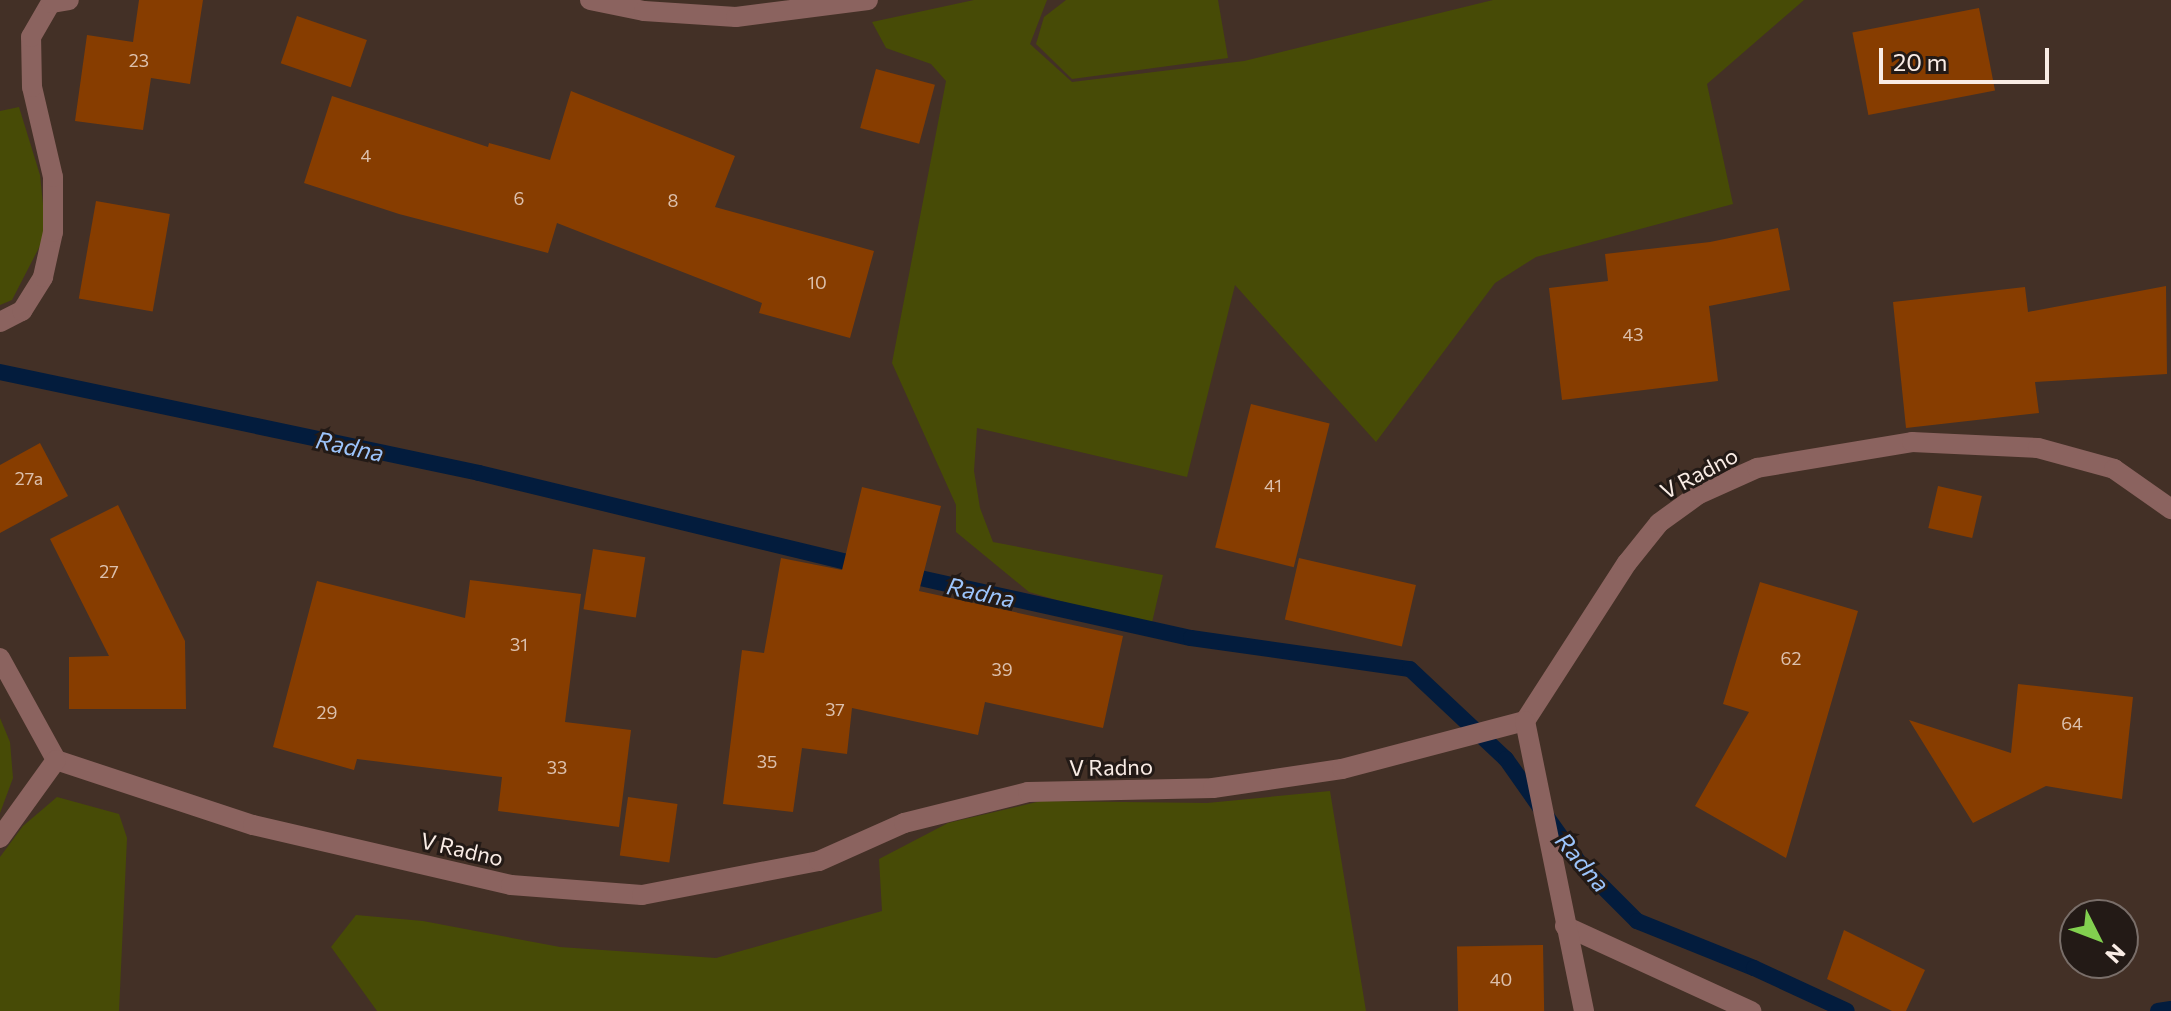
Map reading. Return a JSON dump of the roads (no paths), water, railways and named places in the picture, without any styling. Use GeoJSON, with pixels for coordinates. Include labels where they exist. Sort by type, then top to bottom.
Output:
{"type":"FeatureCollection","features":[{"type":"Feature","properties":{"kind":"street"},"geometry":{"type":"LineString","coordinates":[[0,322],[22,311],[43,277],[53,232],[53,177],[32,87],[31,37],[51,3],[69,0]]}},
{"type":"Feature","properties":{"kind":"street"},"geometry":{"type":"LineString","coordinates":[[590,0],[644,11],[736,17],[868,0]]}},
{"type":"Feature","properties":{"kind":"street","name":"V Radno"},"geometry":{"type":"LineString","coordinates":[[56,760],[253,825],[511,885],[642,895],[819,861],[904,823],[1028,792],[1213,788],[1342,769],[1525,721],[1627,563],[1659,523],[1699,494],[1757,468],[1912,442],[2038,448],[2114,469],[2171,509]]}},
{"type":"Feature","properties":{"kind":"street"},"geometry":{"type":"LineString","coordinates":[[0,658],[56,760],[0,838]]}},
{"type":"Feature","properties":{"kind":"street"},"geometry":{"type":"LineString","coordinates":[[1525,721],[1584,1011]]}},
{"type":"Feature","properties":{"kind":"street"},"geometry":{"type":"LineString","coordinates":[[1565,926],[1751,1011]]}},
{"type":"Feature","properties":{"kind":"waterway","name":"Radna"},"geometry":{"type":"LineString","coordinates":[[0,372],[479,473],[864,566]]}},
{"type":"Feature","properties":{"kind":"waterway","name":"Radna"},"geometry":{"type":"LineString","coordinates":[[902,574],[1191,638],[1410,669],[1506,759],[1580,864],[1637,921],[1754,968],[1847,1011]]}},
{"type":"Feature","properties":{"kind":"waterway","name":"Radna"},"geometry":{"type":"LineString","coordinates":[[2158,1011],[2171,1009]]}}]}
